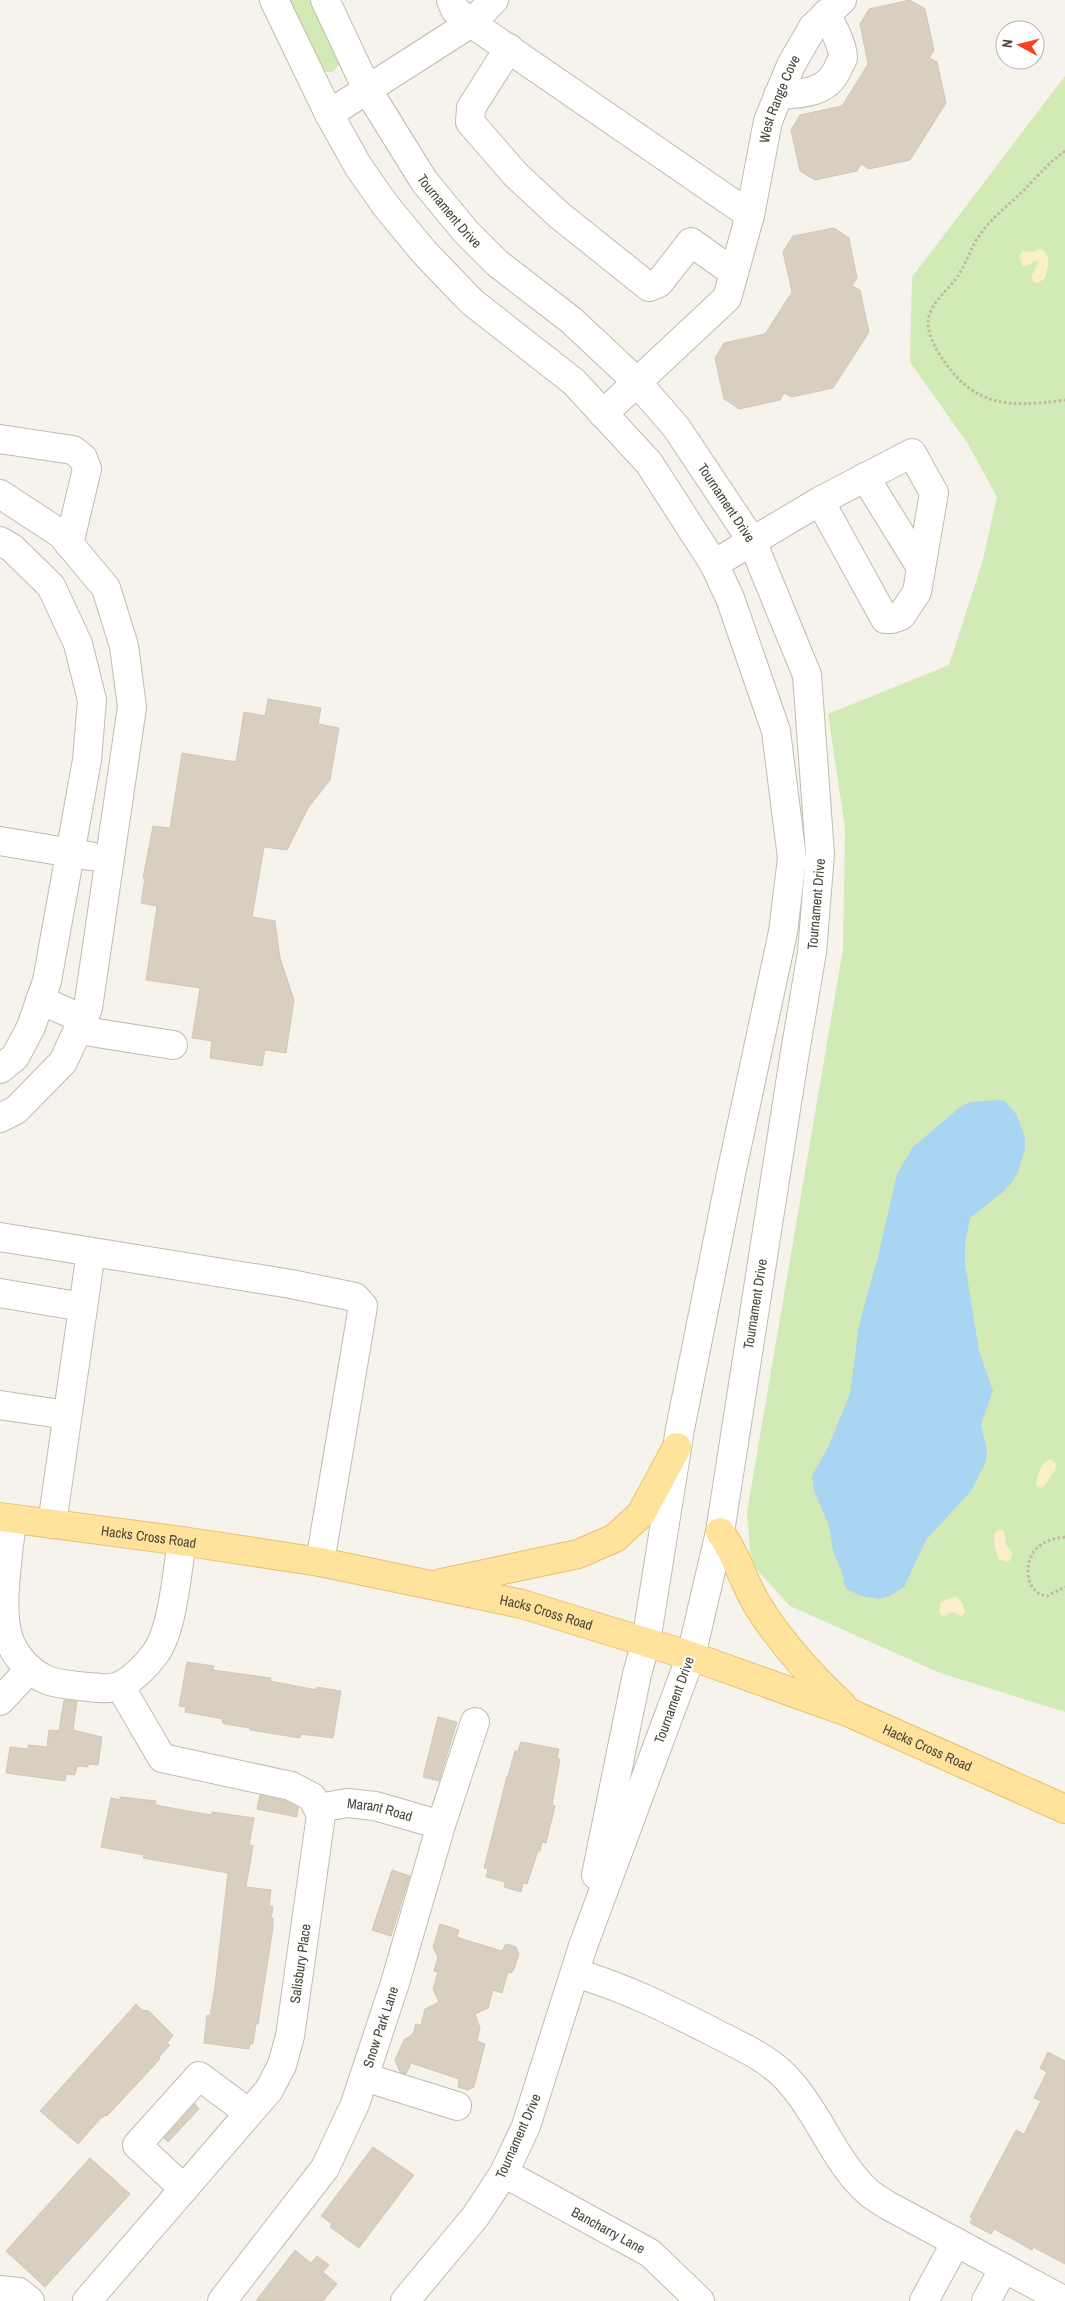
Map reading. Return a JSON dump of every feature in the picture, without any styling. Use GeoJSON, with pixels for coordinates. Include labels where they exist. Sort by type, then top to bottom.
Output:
{"type":"FeatureCollection","features":[{"type":"Feature","properties":{"kind":"main road"},"geometry":{"type":"LineString","coordinates":[[432,1585],[578,1554],[615,1538],[641,1514],[677,1446]]}},
{"type":"Feature","properties":{"kind":"main road","name":"Hacks Cross Road"},"geometry":{"type":"LineString","coordinates":[[6,1518],[182,1541],[320,1562],[522,1604],[691,1656],[850,1713],[1065,1809]]}},
{"type":"Feature","properties":{"kind":"main road"},"geometry":{"type":"LineString","coordinates":[[720,1532],[732,1549],[758,1605],[780,1638],[814,1679],[850,1713]]}},
{"type":"Feature","properties":{"kind":"street","name":"Tournament Drive"},"geometry":{"type":"LineString","coordinates":[[274,0],[329,114],[358,166],[386,206],[424,252],[472,302],[574,382],[649,463],[714,564],[730,598],[776,731],[792,858],[783,932],[733,1165],[677,1446],[646,1642],[637,1674],[605,1822],[583,1946]]}},
{"type":"Feature","properties":{"kind":"street","name":"Tournament Drive"},"geometry":{"type":"LineString","coordinates":[[325,0],[367,89],[424,181],[466,232],[497,263],[571,320],[636,381],[676,426],[752,541],[807,675],[820,854],[812,952],[792,1068],[720,1532],[691,1656],[583,1946],[539,2090],[526,2126],[504,2173],[475,2217],[405,2301]]}},
{"type":"Feature","properties":{"kind":"street"},"geometry":{"type":"LineString","coordinates":[[451,0],[455,10],[471,24],[509,48],[750,215]]}},
{"type":"Feature","properties":{"kind":"street"},"geometry":{"type":"LineString","coordinates":[[329,114],[471,24],[494,0]]}},
{"type":"Feature","properties":{"kind":"street"},"geometry":{"type":"LineString","coordinates":[[778,95],[811,92],[834,78],[843,58],[836,31],[834,7]]}},
{"type":"Feature","properties":{"kind":"street","name":"West Range Cove"},"geometry":{"type":"LineString","coordinates":[[603,414],[636,381],[727,298],[750,215],[768,121],[791,65],[813,27],[834,7]]}},
{"type":"Feature","properties":{"kind":"street"},"geometry":{"type":"LineString","coordinates":[[509,48],[472,108],[470,122],[516,176],[559,215],[649,287],[659,282],[691,242],[734,273]]}},
{"type":"Feature","properties":{"kind":"street"},"geometry":{"type":"LineString","coordinates":[[0,439],[73,450],[84,458],[87,470],[69,544]]}},
{"type":"Feature","properties":{"kind":"street"},"geometry":{"type":"LineString","coordinates":[[714,564],[820,501],[912,452],[934,493],[917,592],[901,616],[892,620],[885,619],[820,501]]}},
{"type":"Feature","properties":{"kind":"street"},"geometry":{"type":"LineString","coordinates":[[865,477],[920,566]]}},
{"type":"Feature","properties":{"kind":"street"},"geometry":{"type":"LineString","coordinates":[[0,494],[61,534],[106,588],[124,646],[132,707],[88,1008],[63,1062],[16,1110],[0,1118]]}},
{"type":"Feature","properties":{"kind":"street"},"geometry":{"type":"LineString","coordinates":[[0,541],[12,548],[51,586],[78,644],[92,700],[87,760],[47,981],[31,1027],[15,1057],[0,1069]]}},
{"type":"Feature","properties":{"kind":"street"},"geometry":{"type":"LineString","coordinates":[[92,700],[131,699]]}},
{"type":"Feature","properties":{"kind":"street"},"geometry":{"type":"LineString","coordinates":[[0,841],[110,859]]}},
{"type":"Feature","properties":{"kind":"street"},"geometry":{"type":"LineString","coordinates":[[40,1000],[80,1025],[173,1045]]}},
{"type":"Feature","properties":{"kind":"street"},"geometry":{"type":"LineString","coordinates":[[0,1237],[292,1284],[354,1297],[363,1306],[320,1562]]}},
{"type":"Feature","properties":{"kind":"street"},"geometry":{"type":"LineString","coordinates":[[52,1524],[91,1252]]}},
{"type":"Feature","properties":{"kind":"street"},"geometry":{"type":"LineString","coordinates":[[0,1293],[83,1307]]}},
{"type":"Feature","properties":{"kind":"street"},"geometry":{"type":"LineString","coordinates":[[0,1404],[67,1415]]}},
{"type":"Feature","properties":{"kind":"street"},"geometry":{"type":"LineString","coordinates":[[6,1518],[6,1631],[12,1648],[30,1669],[48,1680],[72,1685],[99,1688],[120,1686],[138,1672],[156,1653],[168,1623],[182,1541]]}},
{"type":"Feature","properties":{"kind":"street"},"geometry":{"type":"LineString","coordinates":[[0,1701],[30,1669]]}},
{"type":"Feature","properties":{"kind":"street"},"geometry":{"type":"LineString","coordinates":[[120,1686],[162,1758],[291,1786],[312,1797],[319,1808]]}},
{"type":"Feature","properties":{"kind":"street","name":"Snow Park Lane"},"geometry":{"type":"LineString","coordinates":[[222,2301],[325,2168],[354,2104],[395,1983],[475,1722]]}},
{"type":"Feature","properties":{"kind":"street","name":"Marant Road"},"geometry":{"type":"LineString","coordinates":[[319,1808],[346,1803],[375,1806],[442,1825]]}},
{"type":"Feature","properties":{"kind":"street","name":"Salisbury Place"},"geometry":{"type":"LineString","coordinates":[[87,2301],[249,2114],[274,2082],[282,2065],[290,2036],[321,1815],[319,1808]]}},
{"type":"Feature","properties":{"kind":"street"},"geometry":{"type":"LineString","coordinates":[[575,1973],[604,1981],[677,2014],[751,2051],[775,2067],[803,2097],[852,2172],[868,2191],[887,2205],[1004,2268],[1051,2298]]}},
{"type":"Feature","properties":{"kind":"street"},"geometry":{"type":"LineString","coordinates":[[184,2188],[137,2145],[199,2076],[249,2114]]}},
{"type":"Feature","properties":{"kind":"street"},"geometry":{"type":"LineString","coordinates":[[364,2077],[456,2106]]}},
{"type":"Feature","properties":{"kind":"street","name":"Bancharry Lane"},"geometry":{"type":"LineString","coordinates":[[504,2173],[650,2253],[700,2301]]}},
{"type":"Feature","properties":{"kind":"street"},"geometry":{"type":"LineString","coordinates":[[924,2301],[956,2242]]}},
{"type":"Feature","properties":{"kind":"street"},"geometry":{"type":"LineString","coordinates":[[986,2301],[1004,2268]]}},
{"type":"Feature","properties":{"kind":"street"},"geometry":{"type":"LineString","coordinates":[[0,2290],[19,2292],[30,2301]]}},
{"type":"Feature","properties":{"kind":"path"},"geometry":{"type":"LineString","coordinates":[[1065,151],[985,227],[977,238],[959,275],[937,301],[930,314],[928,327],[933,343],[949,368],[972,391],[1012,404],[1025,406],[1065,400]]}},
{"type":"Feature","properties":{"kind":"path"},"geometry":{"type":"LineString","coordinates":[[1065,1537],[1051,1540],[1036,1549],[1031,1555],[1028,1572],[1032,1587],[1036,1593],[1047,1596],[1065,1587]]}},
{"type":"Feature","properties":{"kind":"green space"},"geometry":{"type":"Polygon","coordinates":[[[285,0],[312,0],[340,60],[339,65],[333,72],[323,72],[285,0]]]}},
{"type":"Feature","properties":{"kind":"green space"},"geometry":{"type":"Polygon","coordinates":[[[1065,76],[1065,1712],[940,1673],[790,1606],[751,1563],[747,1512],[843,949],[845,828],[828,714],[949,665],[982,563],[997,497],[968,444],[910,362],[912,277],[1065,76]]]}},
{"type":"Feature","properties":{"kind":"sand"},"geometry":{"type":"Polygon","coordinates":[[[1042,249],[1045,252],[1048,262],[1045,278],[1038,283],[1034,282],[1031,277],[1038,263],[1035,261],[1027,266],[1023,266],[1019,256],[1023,251],[1032,252],[1042,249]]]}},
{"type":"Feature","properties":{"kind":"sand"},"geometry":{"type":"Polygon","coordinates":[[[1050,1459],[1056,1463],[1055,1471],[1046,1484],[1040,1488],[1036,1486],[1038,1474],[1044,1463],[1050,1459]]]}},
{"type":"Feature","properties":{"kind":"sand"},"geometry":{"type":"Polygon","coordinates":[[[998,1529],[1004,1531],[1006,1544],[1012,1552],[1011,1559],[1008,1562],[999,1559],[995,1549],[994,1535],[998,1529]]]}},
{"type":"Feature","properties":{"kind":"sand"},"geometry":{"type":"Polygon","coordinates":[[[956,1596],[963,1604],[965,1613],[961,1616],[952,1612],[946,1616],[941,1615],[939,1611],[941,1602],[956,1596]]]}},
{"type":"Feature","properties":{"kind":"water"},"geometry":{"type":"Polygon","coordinates":[[[1005,1101],[1016,1114],[1025,1136],[1025,1149],[1018,1172],[1013,1181],[1004,1191],[970,1218],[965,1244],[965,1264],[979,1351],[993,1391],[981,1425],[987,1451],[986,1462],[971,1491],[926,1540],[904,1587],[890,1596],[879,1599],[861,1596],[847,1589],[844,1584],[843,1575],[833,1551],[829,1526],[814,1491],[812,1476],[828,1447],[850,1394],[859,1325],[879,1253],[897,1174],[913,1147],[959,1108],[970,1102],[1005,1101]]]}},
{"type":"Feature","properties":{"kind":"building"},"geometry":{"type":"Polygon","coordinates":[[[910,0],[925,9],[934,51],[929,58],[937,62],[946,103],[910,160],[869,169],[861,164],[857,171],[815,180],[800,171],[791,130],[800,115],[842,106],[868,64],[860,24],[869,9],[910,0]]]}},
{"type":"Feature","properties":{"kind":"building"},"geometry":{"type":"Polygon","coordinates":[[[834,228],[849,238],[857,278],[852,286],[860,290],[869,332],[833,388],[792,397],[784,393],[780,400],[739,409],[724,399],[715,358],[724,343],[765,334],[792,292],[783,252],[793,236],[834,228]]]}},
{"type":"Feature","properties":{"kind":"building"},"geometry":{"type":"Polygon","coordinates":[[[268,699],[321,708],[318,724],[339,728],[330,780],[308,808],[287,850],[264,847],[252,917],[275,921],[280,958],[294,1000],[286,1053],[265,1050],[262,1066],[210,1058],[212,1041],[192,1038],[200,988],[146,980],[157,906],[141,903],[145,878],[143,878],[153,826],[170,828],[182,753],[236,762],[244,712],[265,716],[268,699]]]}},
{"type":"Feature","properties":{"kind":"building"},"geometry":{"type":"Polygon","coordinates":[[[187,1662],[214,1666],[213,1670],[271,1678],[270,1681],[317,1690],[317,1687],[341,1691],[333,1738],[301,1734],[300,1738],[250,1730],[250,1728],[225,1724],[222,1722],[223,1719],[185,1712],[186,1707],[179,1706],[187,1662]]]}},
{"type":"Feature","properties":{"kind":"building"},"geometry":{"type":"Polygon","coordinates":[[[64,1700],[77,1701],[73,1730],[102,1737],[98,1765],[88,1764],[88,1767],[77,1766],[75,1775],[66,1774],[65,1781],[6,1773],[10,1747],[28,1749],[28,1745],[47,1747],[49,1730],[59,1731],[64,1700]]]}},
{"type":"Feature","properties":{"kind":"building"},"geometry":{"type":"Polygon","coordinates":[[[438,1717],[457,1722],[439,1781],[423,1777],[438,1717]]]}},
{"type":"Feature","properties":{"kind":"building"},"geometry":{"type":"Polygon","coordinates":[[[521,1742],[559,1749],[557,1758],[560,1759],[552,1805],[555,1806],[546,1843],[542,1842],[527,1884],[523,1883],[521,1892],[504,1887],[505,1882],[486,1877],[488,1869],[484,1868],[507,1776],[515,1751],[518,1751],[521,1742]]]}},
{"type":"Feature","properties":{"kind":"building"},"geometry":{"type":"Polygon","coordinates":[[[260,1795],[286,1801],[298,1807],[297,1817],[257,1809],[260,1795]]]}},
{"type":"Feature","properties":{"kind":"building"},"geometry":{"type":"Polygon","coordinates":[[[120,1797],[156,1801],[155,1805],[211,1815],[212,1812],[254,1818],[249,1845],[253,1846],[246,1887],[271,1890],[269,1906],[273,1907],[271,1918],[273,1918],[273,1927],[258,2024],[256,2024],[253,2044],[250,2044],[249,2049],[204,2043],[207,2015],[210,2016],[215,1987],[228,1873],[143,1858],[144,1855],[101,1847],[111,1798],[120,1800],[120,1797]]]}},
{"type":"Feature","properties":{"kind":"building"},"geometry":{"type":"Polygon","coordinates":[[[392,1870],[410,1876],[391,1936],[372,1930],[392,1870]]]}},
{"type":"Feature","properties":{"kind":"building"},"geometry":{"type":"Polygon","coordinates":[[[440,1924],[459,1930],[457,1937],[502,1951],[506,1944],[516,1947],[519,1954],[514,1969],[511,1973],[508,1972],[502,1993],[493,1990],[488,2008],[475,2014],[480,2028],[477,2041],[485,2044],[474,2087],[468,2090],[458,2087],[459,2079],[411,2063],[406,2074],[400,2072],[395,2060],[404,2040],[413,2034],[416,2024],[421,2025],[425,2009],[439,2002],[433,1989],[438,1972],[434,1971],[438,1957],[433,1947],[440,1924]]]}},
{"type":"Feature","properties":{"kind":"building"},"geometry":{"type":"Polygon","coordinates":[[[136,2004],[142,2010],[149,2011],[173,2035],[167,2043],[170,2045],[159,2057],[160,2059],[107,2116],[100,2119],[78,2144],[40,2111],[136,2004]]]}},
{"type":"Feature","properties":{"kind":"building"},"geometry":{"type":"Polygon","coordinates":[[[1048,2052],[1065,2061],[1065,2264],[1033,2247],[1032,2250],[994,2229],[991,2234],[970,2223],[973,2218],[970,2217],[1016,2130],[1024,2134],[1041,2101],[1034,2098],[1047,2072],[1040,2068],[1048,2052]]]}},
{"type":"Feature","properties":{"kind":"building"},"geometry":{"type":"Polygon","coordinates":[[[195,2104],[199,2109],[168,2142],[164,2138],[195,2104]]]}},
{"type":"Feature","properties":{"kind":"building"},"geometry":{"type":"Polygon","coordinates":[[[373,2147],[414,2175],[359,2248],[330,2227],[332,2224],[321,2216],[373,2147]]]}},
{"type":"Feature","properties":{"kind":"building"},"geometry":{"type":"Polygon","coordinates":[[[90,2158],[130,2194],[45,2287],[6,2251],[90,2158]]]}},
{"type":"Feature","properties":{"kind":"building"},"geometry":{"type":"Polygon","coordinates":[[[295,2250],[311,2263],[317,2256],[329,2265],[323,2272],[337,2284],[323,2301],[256,2301],[295,2250]]]}}]}
